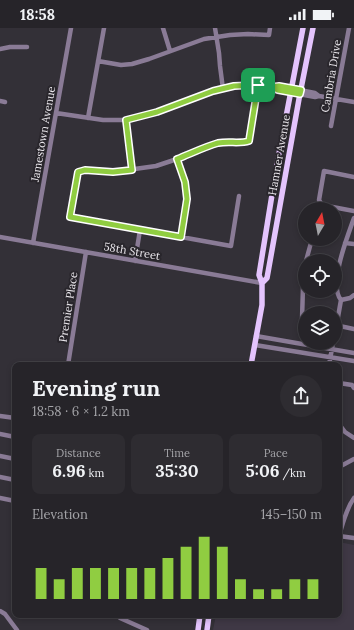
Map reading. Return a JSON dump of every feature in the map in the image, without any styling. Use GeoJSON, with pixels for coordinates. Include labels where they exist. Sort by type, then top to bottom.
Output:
{"type":"FeatureCollection","features":[{"type":"Feature","properties":{"kind":"main road","name":"Hamner Avenue"},"geometry":{"type":"LineString","coordinates":[[251,362],[262,305],[262,283],[259,275],[277,164],[303,28]]}},
{"type":"Feature","properties":{"kind":"main road","name":"Hamner Avenue"},"geometry":{"type":"LineString","coordinates":[[262,283],[267,278],[300,92],[313,28]]}},
{"type":"Feature","properties":{"kind":"main road"},"geometry":{"type":"LineString","coordinates":[[198,630],[200,618]]}},
{"type":"Feature","properties":{"kind":"main road"},"geometry":{"type":"LineString","coordinates":[[207,630],[209,618]]}},
{"type":"Feature","properties":{"kind":"street","name":"Jamestown Avenue"},"geometry":{"type":"LineString","coordinates":[[33,243],[71,28]]}},
{"type":"Feature","properties":{"kind":"street"},"geometry":{"type":"LineString","coordinates":[[88,118],[104,28]]}},
{"type":"Feature","properties":{"kind":"street"},"geometry":{"type":"LineString","coordinates":[[163,28],[170,51]]}},
{"type":"Feature","properties":{"kind":"street"},"geometry":{"type":"LineString","coordinates":[[215,28],[223,88]]}},
{"type":"Feature","properties":{"kind":"street"},"geometry":{"type":"LineString","coordinates":[[98,61],[121,65],[132,64],[204,39],[230,35],[269,35],[270,28]]}},
{"type":"Feature","properties":{"kind":"street","name":"Cambria Drive"},"geometry":{"type":"LineString","coordinates":[[331,126],[349,28]]}},
{"type":"Feature","properties":{"kind":"street"},"geometry":{"type":"LineString","coordinates":[[0,49],[10,47],[27,47]]}},
{"type":"Feature","properties":{"kind":"street"},"geometry":{"type":"LineString","coordinates":[[56,112],[88,118],[126,120],[157,112],[223,88],[258,85],[271,87],[279,86],[315,97],[319,96],[354,102]]}},
{"type":"Feature","properties":{"kind":"street"},"geometry":{"type":"LineString","coordinates":[[239,196],[231,246],[70,217],[78,172],[85,170],[113,172],[156,166],[218,144],[249,141],[258,85]]}},
{"type":"Feature","properties":{"kind":"street"},"geometry":{"type":"LineString","coordinates":[[126,120],[132,170]]}},
{"type":"Feature","properties":{"kind":"street"},"geometry":{"type":"LineString","coordinates":[[177,159],[185,182],[187,199],[181,237]]}},
{"type":"Feature","properties":{"kind":"street"},"geometry":{"type":"LineString","coordinates":[[320,202],[324,171],[354,177]]}},
{"type":"Feature","properties":{"kind":"street"},"geometry":{"type":"LineString","coordinates":[[342,209],[354,210]]}},
{"type":"Feature","properties":{"kind":"street"},"geometry":{"type":"LineString","coordinates":[[340,306],[341,300],[338,296],[336,279],[345,243],[354,218]]}},
{"type":"Feature","properties":{"kind":"street"},"geometry":{"type":"LineString","coordinates":[[135,261],[140,230]]}},
{"type":"Feature","properties":{"kind":"street","name":"58th Street"},"geometry":{"type":"LineString","coordinates":[[0,237],[262,283]]}},
{"type":"Feature","properties":{"kind":"street"},"geometry":{"type":"LineString","coordinates":[[345,243],[354,244]]}},
{"type":"Feature","properties":{"kind":"street","name":"Premier Place"},"geometry":{"type":"LineString","coordinates":[[68,362],[86,252]]}},
{"type":"Feature","properties":{"kind":"street"},"geometry":{"type":"LineString","coordinates":[[341,300],[350,298],[354,295]]}},
{"type":"Feature","properties":{"kind":"street"},"geometry":{"type":"LineString","coordinates":[[342,326],[354,328]]}},
{"type":"Feature","properties":{"kind":"street"},"geometry":{"type":"LineString","coordinates":[[256,336],[298,343]]}},
{"type":"Feature","properties":{"kind":"street"},"geometry":{"type":"LineString","coordinates":[[254,345],[354,361]]}},
{"type":"Feature","properties":{"kind":"street"},"geometry":{"type":"LineString","coordinates":[[330,362],[332,350]]}},
{"type":"Feature","properties":{"kind":"street"},"geometry":{"type":"LineString","coordinates":[[338,350],[354,353]]}},
{"type":"Feature","properties":{"kind":"street"},"geometry":{"type":"LineString","coordinates":[[342,383],[352,385],[354,388]]}},
{"type":"Feature","properties":{"kind":"street"},"geometry":{"type":"LineString","coordinates":[[0,416],[12,418]]}},
{"type":"Feature","properties":{"kind":"street"},"geometry":{"type":"LineString","coordinates":[[342,428],[354,438]]}},
{"type":"Feature","properties":{"kind":"street"},"geometry":{"type":"LineString","coordinates":[[0,434],[12,436]]}},
{"type":"Feature","properties":{"kind":"street"},"geometry":{"type":"LineString","coordinates":[[0,456],[12,458]]}},
{"type":"Feature","properties":{"kind":"street"},"geometry":{"type":"LineString","coordinates":[[342,465],[354,459]]}},
{"type":"Feature","properties":{"kind":"street"},"geometry":{"type":"LineString","coordinates":[[0,477],[12,479]]}},
{"type":"Feature","properties":{"kind":"street"},"geometry":{"type":"LineString","coordinates":[[0,498],[12,500]]}},
{"type":"Feature","properties":{"kind":"street"},"geometry":{"type":"LineString","coordinates":[[342,527],[354,498]]}},
{"type":"Feature","properties":{"kind":"street"},"geometry":{"type":"LineString","coordinates":[[342,536],[354,538]]}},
{"type":"Feature","properties":{"kind":"street"},"geometry":{"type":"LineString","coordinates":[[0,611],[5,614],[17,630]]}},
{"type":"Feature","properties":{"kind":"street"},"geometry":{"type":"LineString","coordinates":[[122,618],[147,630]]}},
{"type":"Feature","properties":{"kind":"shaded area"},"geometry":{"type":"Polygon","coordinates":[[[342,543],[354,545],[354,630],[213,630],[215,618],[342,618],[342,543]]]}},
{"type":"Feature","properties":{"kind":"route"},"geometry":{"type":"LineString","coordinates":[[258,85],[249,141],[218,144],[177,159],[187,190],[186,209],[181,237],[70,217],[78,172],[85,170],[113,172],[132,170],[126,120],[157,112],[213,91],[234,86],[258,85],[300,94],[301,90],[279,86],[271,87],[258,85]]}}]}
